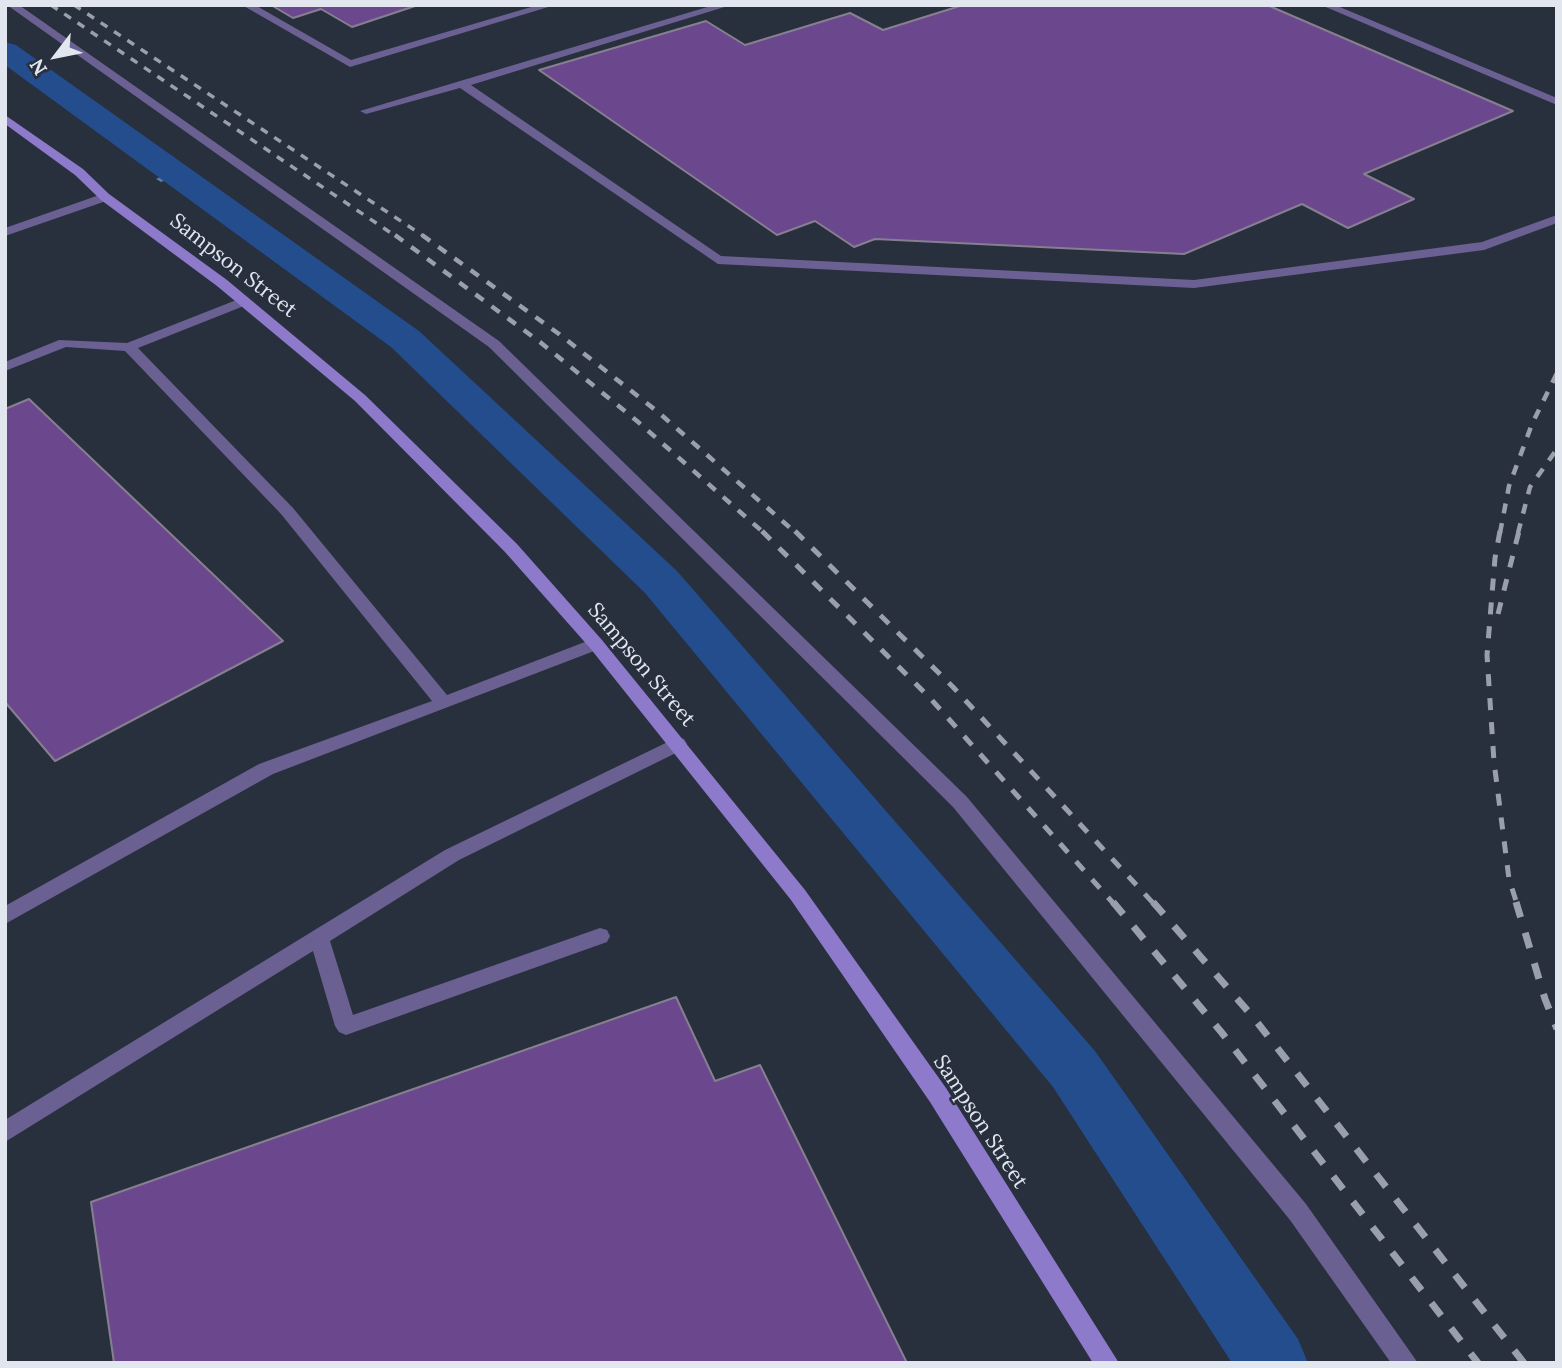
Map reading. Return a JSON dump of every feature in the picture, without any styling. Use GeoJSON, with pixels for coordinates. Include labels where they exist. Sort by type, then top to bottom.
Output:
{"type":"FeatureCollection","features":[{"type":"Feature","properties":{"kind":"street"},"geometry":{"type":"LineString","coordinates":[[12,5],[494,344],[960,802],[1298,1212],[1406,1363]]}},
{"type":"Feature","properties":{"kind":"street"},"geometry":{"type":"LineString","coordinates":[[247,5],[350,64],[550,5]]}},
{"type":"Feature","properties":{"kind":"street"},"geometry":{"type":"LineString","coordinates":[[366,111],[726,5]]}},
{"type":"Feature","properties":{"kind":"street"},"geometry":{"type":"LineString","coordinates":[[1326,5],[1557,102]]}},
{"type":"Feature","properties":{"kind":"street"},"geometry":{"type":"LineString","coordinates":[[462,84],[718,260],[1194,284],[1484,246],[1557,219]]}},
{"type":"Feature","properties":{"kind":"street","name":"Sampson Street"},"geometry":{"type":"LineString","coordinates":[[5,118],[79,172],[105,197],[244,301],[360,398],[511,548],[596,644],[798,895],[938,1095],[1107,1363]]}},
{"type":"Feature","properties":{"kind":"street"},"geometry":{"type":"LineString","coordinates":[[5,232],[105,197]]}},
{"type":"Feature","properties":{"kind":"street"},"geometry":{"type":"LineString","coordinates":[[5,367],[64,343],[129,347],[244,301]]}},
{"type":"Feature","properties":{"kind":"street"},"geometry":{"type":"LineString","coordinates":[[129,347],[287,511],[444,704]]}},
{"type":"Feature","properties":{"kind":"street"},"geometry":{"type":"LineString","coordinates":[[5,916],[266,769],[444,704],[596,644]]}},
{"type":"Feature","properties":{"kind":"street"},"geometry":{"type":"LineString","coordinates":[[5,1132],[452,855],[678,744]]}},
{"type":"Feature","properties":{"kind":"street"},"geometry":{"type":"LineString","coordinates":[[319,937],[346,1026],[600,936]]}},
{"type":"Feature","properties":{"kind":"building"},"geometry":{"type":"Polygon","coordinates":[[[271,5],[418,5],[352,27],[321,9],[293,18],[271,5]]]}},
{"type":"Feature","properties":{"kind":"building"},"geometry":{"type":"Polygon","coordinates":[[[963,5],[1267,5],[1513,111],[1364,174],[1414,199],[1348,228],[1302,204],[1184,254],[875,239],[854,247],[815,221],[777,235],[539,70],[706,21],[745,45],[850,13],[883,30],[963,5]]]}},
{"type":"Feature","properties":{"kind":"building"},"geometry":{"type":"Polygon","coordinates":[[[29,399],[283,641],[55,761],[5,702],[5,409],[29,399]]]}},
{"type":"Feature","properties":{"kind":"building"},"geometry":{"type":"Polygon","coordinates":[[[676,997],[715,1081],[760,1065],[907,1363],[114,1363],[91,1202],[676,997]]]}},
{"type":"Feature","properties":{"kind":"waterway"},"geometry":{"type":"LineString","coordinates":[[5,51],[405,339],[661,582],[1074,1069],[1273,1363]]}},
{"type":"Feature","properties":{"kind":"waterway"},"geometry":{"type":"LineString","coordinates":[[161,179],[175,173]]}},
{"type":"Feature","properties":{"kind":"waterway"},"geometry":{"type":"LineString","coordinates":[[718,670],[731,665]]}},
{"type":"Feature","properties":{"kind":"railway"},"geometry":{"type":"LineString","coordinates":[[51,5],[397,237]]}},
{"type":"Feature","properties":{"kind":"railway"},"geometry":{"type":"LineString","coordinates":[[74,5],[422,235]]}},
{"type":"Feature","properties":{"kind":"railway"},"geometry":{"type":"LineString","coordinates":[[395,235],[540,342],[637,421],[764,533]]}},
{"type":"Feature","properties":{"kind":"railway"},"geometry":{"type":"LineString","coordinates":[[422,235],[559,334],[658,412],[796,533]]}},
{"type":"Feature","properties":{"kind":"railway"},"geometry":{"type":"LineString","coordinates":[[1500,533],[1509,486],[1532,424],[1557,373]]}},
{"type":"Feature","properties":{"kind":"railway"},"geometry":{"type":"LineString","coordinates":[[1518,533],[1530,487],[1557,449]]}},
{"type":"Feature","properties":{"kind":"railway"},"geometry":{"type":"LineString","coordinates":[[762,531],[930,698],[1114,904]]}},
{"type":"Feature","properties":{"kind":"railway"},"geometry":{"type":"LineString","coordinates":[[795,531],[953,687],[1154,904]]}},
{"type":"Feature","properties":{"kind":"railway"},"geometry":{"type":"LineString","coordinates":[[1500,531],[1495,558],[1487,655],[1494,762],[1509,879],[1517,904]]}},
{"type":"Feature","properties":{"kind":"railway"},"geometry":{"type":"LineString","coordinates":[[1498,614],[1519,531]]}},
{"type":"Feature","properties":{"kind":"railway"},"geometry":{"type":"LineString","coordinates":[[1113,902],[1222,1033],[1478,1363]]}},
{"type":"Feature","properties":{"kind":"railway"},"geometry":{"type":"LineString","coordinates":[[1153,902],[1253,1017],[1524,1363]]}},
{"type":"Feature","properties":{"kind":"railway"},"geometry":{"type":"LineString","coordinates":[[1516,902],[1545,999],[1557,1029]]}}]}
